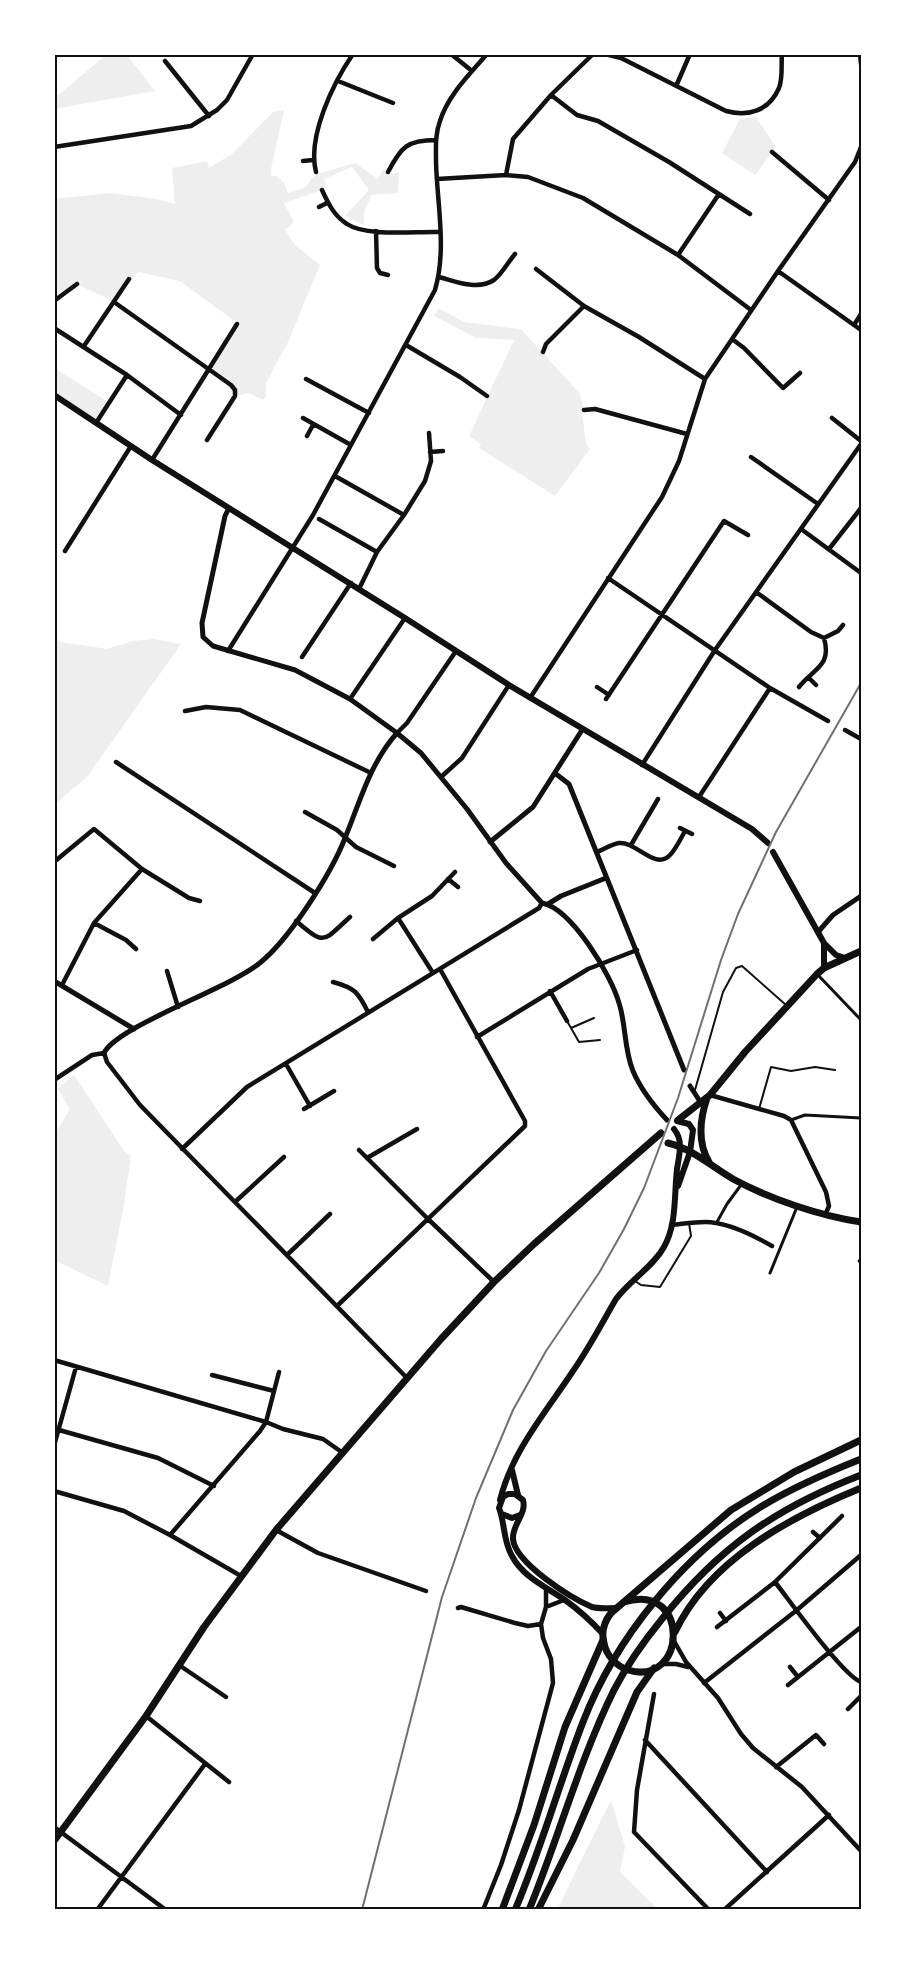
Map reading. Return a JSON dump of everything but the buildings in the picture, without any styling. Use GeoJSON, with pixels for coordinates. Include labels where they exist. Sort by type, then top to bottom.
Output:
{"type":"FeatureCollection","features":[{"type":"Feature","properties":{"kind":"main road"},"geometry":{"type":"LineString","coordinates":[[54,395],[152,460],[509,685],[752,829],[768,843]]}},
{"type":"Feature","properties":{"kind":"main road"},"geometry":{"type":"LineString","coordinates":[[773,852],[824,943],[836,955],[845,958]]}},
{"type":"Feature","properties":{"kind":"main road"},"geometry":{"type":"LineString","coordinates":[[824,943],[824,968]]}},
{"type":"Feature","properties":{"kind":"main road"},"geometry":{"type":"LineString","coordinates":[[677,1120],[709,1096],[786,1005],[817,974],[824,968],[861,951]]}},
{"type":"Feature","properties":{"kind":"main road"},"geometry":{"type":"LineString","coordinates":[[709,1096],[702,1112],[701,1145],[709,1162]]}},
{"type":"Feature","properties":{"kind":"main road"},"geometry":{"type":"LineString","coordinates":[[676,1191],[690,1152],[693,1130],[689,1124],[677,1120]]}},
{"type":"Feature","properties":{"kind":"main road"},"geometry":{"type":"LineString","coordinates":[[658,1666],[634,1671],[617,1664],[608,1654],[603,1637],[587,1618],[564,1599],[529,1576],[511,1556],[499,1508],[505,1483],[534,1427],[573,1372],[616,1299],[663,1248],[671,1225],[676,1191],[680,1147],[674,1129]]}},
{"type":"Feature","properties":{"kind":"main road"},"geometry":{"type":"LineString","coordinates":[[54,1841],[146,1716],[178,1665],[276,1530],[494,1282],[574,1208],[662,1133]]}},
{"type":"Feature","properties":{"kind":"main road"},"geometry":{"type":"LineString","coordinates":[[668,1143],[709,1162],[742,1184],[825,1215],[861,1222]]}},
{"type":"Feature","properties":{"kind":"main road"},"geometry":{"type":"LineString","coordinates":[[646,1147],[657,1144]]}},
{"type":"Feature","properties":{"kind":"main road"},"geometry":{"type":"LineString","coordinates":[[502,1910],[534,1825],[565,1727],[603,1637],[607,1618],[615,1608],[731,1510],[794,1472],[861,1440]]}},
{"type":"Feature","properties":{"kind":"main road"},"geometry":{"type":"LineString","coordinates":[[515,1910],[584,1720],[606,1674],[638,1623],[688,1564],[707,1546],[756,1509],[808,1481],[861,1459]]}},
{"type":"Feature","properties":{"kind":"main road"},"geometry":{"type":"LineString","coordinates":[[512,1470],[518,1495],[524,1504],[515,1525],[513,1537],[516,1550],[526,1564],[591,1606],[615,1608]]}},
{"type":"Feature","properties":{"kind":"main road"},"geometry":{"type":"LineString","coordinates":[[529,1910],[579,1771],[600,1721],[614,1689],[649,1634],[698,1576],[736,1542],[805,1498],[861,1474]]}},
{"type":"Feature","properties":{"kind":"main road"},"geometry":{"type":"LineString","coordinates":[[538,1910],[573,1839],[637,1692],[668,1657],[675,1632],[687,1610],[727,1565],[794,1518],[861,1488]]}},
{"type":"Feature","properties":{"kind":"main road"},"geometry":{"type":"LineString","coordinates":[[500,1500],[508,1494],[518,1495]]}},
{"type":"Feature","properties":{"kind":"main road"},"geometry":{"type":"LineString","coordinates":[[502,1514],[512,1518],[520,1515]]}},
{"type":"Feature","properties":{"kind":"main road"},"geometry":{"type":"LineString","coordinates":[[624,1602],[645,1600],[658,1605],[670,1618],[675,1632]]}},
{"type":"Feature","properties":{"kind":"street"},"geometry":{"type":"LineString","coordinates":[[54,147],[191,126],[209,116],[227,100],[253,54]]}},
{"type":"Feature","properties":{"kind":"street"},"geometry":{"type":"LineString","coordinates":[[316,172],[313,160],[314,144],[321,120],[353,54]]}},
{"type":"Feature","properties":{"kind":"street"},"geometry":{"type":"LineString","coordinates":[[451,54],[472,71]]}},
{"type":"Feature","properties":{"kind":"street"},"geometry":{"type":"LineString","coordinates":[[228,651],[293,549],[335,476],[435,290],[439,277],[440,232],[436,140],[440,121],[472,71],[487,54]]}},
{"type":"Feature","properties":{"kind":"street"},"geometry":{"type":"LineString","coordinates":[[506,175],[513,139],[551,95],[592,55],[603,54],[621,58],[677,84],[726,111],[741,114],[754,112],[768,105],[779,88],[782,54]]}},
{"type":"Feature","properties":{"kind":"street"},"geometry":{"type":"LineString","coordinates":[[677,84],[690,54]]}},
{"type":"Feature","properties":{"kind":"street"},"geometry":{"type":"LineString","coordinates":[[860,54],[861,64]]}},
{"type":"Feature","properties":{"kind":"street"},"geometry":{"type":"LineString","coordinates":[[165,61],[209,116]]}},
{"type":"Feature","properties":{"kind":"street"},"geometry":{"type":"LineString","coordinates":[[338,81],[393,103]]}},
{"type":"Feature","properties":{"kind":"street"},"geometry":{"type":"LineString","coordinates":[[551,95],[577,114],[598,121],[669,162],[750,214]]}},
{"type":"Feature","properties":{"kind":"street"},"geometry":{"type":"LineString","coordinates":[[388,172],[405,145],[424,140],[436,140]]}},
{"type":"Feature","properties":{"kind":"street"},"geometry":{"type":"LineString","coordinates":[[530,698],[662,497],[678,461],[705,379],[855,162],[861,147]]}},
{"type":"Feature","properties":{"kind":"street"},"geometry":{"type":"LineString","coordinates":[[772,152],[829,200]]}},
{"type":"Feature","properties":{"kind":"street"},"geometry":{"type":"LineString","coordinates":[[303,161],[313,160]]}},
{"type":"Feature","properties":{"kind":"street"},"geometry":{"type":"LineString","coordinates":[[391,166],[398,170]]}},
{"type":"Feature","properties":{"kind":"street"},"geometry":{"type":"LineString","coordinates":[[437,180],[506,175],[528,177],[583,198],[678,255],[751,310]]}},
{"type":"Feature","properties":{"kind":"street"},"geometry":{"type":"LineString","coordinates":[[322,190],[327,202],[348,225],[376,231],[440,232]]}},
{"type":"Feature","properties":{"kind":"street"},"geometry":{"type":"LineString","coordinates":[[678,255],[719,194]]}},
{"type":"Feature","properties":{"kind":"street"},"geometry":{"type":"LineString","coordinates":[[319,207],[327,202]]}},
{"type":"Feature","properties":{"kind":"street"},"geometry":{"type":"LineString","coordinates":[[376,231],[376,260],[380,273]]}},
{"type":"Feature","properties":{"kind":"street"},"geometry":{"type":"LineString","coordinates":[[439,277],[470,285],[482,285],[494,280],[515,254]]}},
{"type":"Feature","properties":{"kind":"street"},"geometry":{"type":"LineString","coordinates":[[536,269],[584,306],[639,337],[705,379]]}},
{"type":"Feature","properties":{"kind":"street"},"geometry":{"type":"LineString","coordinates":[[778,271],[861,330]]}},
{"type":"Feature","properties":{"kind":"street"},"geometry":{"type":"LineString","coordinates":[[380,273],[388,275]]}},
{"type":"Feature","properties":{"kind":"street"},"geometry":{"type":"LineString","coordinates":[[376,279],[380,273]]}},
{"type":"Feature","properties":{"kind":"street"},"geometry":{"type":"LineString","coordinates":[[84,346],[129,279]]}},
{"type":"Feature","properties":{"kind":"street"},"geometry":{"type":"LineString","coordinates":[[61,306],[55,300],[77,284]]}},
{"type":"Feature","properties":{"kind":"street"},"geometry":{"type":"LineString","coordinates":[[114,302],[235,390],[235,396],[207,440]]}},
{"type":"Feature","properties":{"kind":"street"},"geometry":{"type":"LineString","coordinates":[[543,352],[546,344],[584,306]]}},
{"type":"Feature","properties":{"kind":"street"},"geometry":{"type":"LineString","coordinates":[[854,325],[861,314]]}},
{"type":"Feature","properties":{"kind":"street"},"geometry":{"type":"LineString","coordinates":[[152,460],[237,324]]}},
{"type":"Feature","properties":{"kind":"street"},"geometry":{"type":"LineString","coordinates":[[54,328],[127,375],[181,415]]}},
{"type":"Feature","properties":{"kind":"street"},"geometry":{"type":"LineString","coordinates":[[540,338],[546,344]]}},
{"type":"Feature","properties":{"kind":"street"},"geometry":{"type":"LineString","coordinates":[[732,339],[744,348],[783,388],[800,373]]}},
{"type":"Feature","properties":{"kind":"street"},"geometry":{"type":"LineString","coordinates":[[406,345],[487,396]]}},
{"type":"Feature","properties":{"kind":"street"},"geometry":{"type":"LineString","coordinates":[[96,423],[127,375]]}},
{"type":"Feature","properties":{"kind":"street"},"geometry":{"type":"LineString","coordinates":[[306,379],[369,413]]}},
{"type":"Feature","properties":{"kind":"street"},"geometry":{"type":"LineString","coordinates":[[477,389],[481,381]]}},
{"type":"Feature","properties":{"kind":"street"},"geometry":{"type":"LineString","coordinates":[[596,409],[597,400]]}},
{"type":"Feature","properties":{"kind":"street"},"geometry":{"type":"LineString","coordinates":[[584,410],[596,409],[687,434]]}},
{"type":"Feature","properties":{"kind":"street"},"geometry":{"type":"LineString","coordinates":[[303,418],[351,445]]}},
{"type":"Feature","properties":{"kind":"street"},"geometry":{"type":"LineString","coordinates":[[642,765],[715,650],[861,442],[832,418]]}},
{"type":"Feature","properties":{"kind":"street"},"geometry":{"type":"LineString","coordinates":[[307,435],[313,425]]}},
{"type":"Feature","properties":{"kind":"street"},"geometry":{"type":"LineString","coordinates":[[359,589],[377,552],[425,481],[430,461],[429,433]]}},
{"type":"Feature","properties":{"kind":"street"},"geometry":{"type":"LineString","coordinates":[[65,551],[131,446]]}},
{"type":"Feature","properties":{"kind":"street"},"geometry":{"type":"LineString","coordinates":[[430,452],[443,451]]}},
{"type":"Feature","properties":{"kind":"street"},"geometry":{"type":"LineString","coordinates":[[750,457],[818,504]]}},
{"type":"Feature","properties":{"kind":"street"},"geometry":{"type":"LineString","coordinates":[[335,476],[404,515]]}},
{"type":"Feature","properties":{"kind":"street"},"geometry":{"type":"LineString","coordinates":[[229,508],[225,516],[202,623],[203,637],[213,646],[295,670],[350,699],[422,753],[490,842],[545,903],[564,915],[580,933],[601,965],[619,1002],[632,1069],[647,1097],[667,1120]]}},
{"type":"Feature","properties":{"kind":"street"},"geometry":{"type":"LineString","coordinates":[[829,549],[861,508]]}},
{"type":"Feature","properties":{"kind":"street"},"geometry":{"type":"LineString","coordinates":[[320,519],[377,552]]}},
{"type":"Feature","properties":{"kind":"street"},"geometry":{"type":"LineString","coordinates":[[597,687],[607,697],[724,521],[748,535]]}},
{"type":"Feature","properties":{"kind":"street"},"geometry":{"type":"LineString","coordinates":[[801,528],[861,573]]}},
{"type":"Feature","properties":{"kind":"street"},"geometry":{"type":"LineString","coordinates":[[608,578],[770,688],[828,721]]}},
{"type":"Feature","properties":{"kind":"street"},"geometry":{"type":"LineString","coordinates":[[302,657],[351,584]]}},
{"type":"Feature","properties":{"kind":"street"},"geometry":{"type":"LineString","coordinates":[[756,592],[811,632],[824,638]]}},
{"type":"Feature","properties":{"kind":"street"},"geometry":{"type":"LineString","coordinates":[[350,699],[405,618]]}},
{"type":"Feature","properties":{"kind":"street"},"geometry":{"type":"LineString","coordinates":[[824,638],[838,631],[843,625]]}},
{"type":"Feature","properties":{"kind":"street"},"geometry":{"type":"LineString","coordinates":[[799,687],[825,659],[824,638]]}},
{"type":"Feature","properties":{"kind":"street"},"geometry":{"type":"LineString","coordinates":[[408,1378],[140,1105],[106,1062],[104,1053],[108,1046],[134,1029],[245,975],[262,961],[296,921],[336,859],[358,801],[384,747],[407,723],[456,651]]}},
{"type":"Feature","properties":{"kind":"street"},"geometry":{"type":"LineString","coordinates":[[809,678],[816,685]]}},
{"type":"Feature","properties":{"kind":"street"},"geometry":{"type":"LineString","coordinates":[[441,777],[462,758],[509,685]]}},
{"type":"Feature","properties":{"kind":"street"},"geometry":{"type":"LineString","coordinates":[[699,797],[770,688]]}},
{"type":"Feature","properties":{"kind":"street"},"geometry":{"type":"LineString","coordinates":[[185,711],[206,707],[240,710],[371,773]]}},
{"type":"Feature","properties":{"kind":"street"},"geometry":{"type":"LineString","coordinates":[[490,842],[533,807],[582,730]]}},
{"type":"Feature","properties":{"kind":"street"},"geometry":{"type":"LineString","coordinates":[[845,730],[861,739]]}},
{"type":"Feature","properties":{"kind":"street"},"geometry":{"type":"LineString","coordinates":[[116,762],[315,893]]}},
{"type":"Feature","properties":{"kind":"street"},"geometry":{"type":"LineString","coordinates":[[556,774],[569,784],[684,1070]]}},
{"type":"Feature","properties":{"kind":"street"},"geometry":{"type":"LineString","coordinates":[[631,845],[658,799]]}},
{"type":"Feature","properties":{"kind":"street"},"geometry":{"type":"LineString","coordinates":[[305,812],[337,830],[356,847],[394,866]]}},
{"type":"Feature","properties":{"kind":"street"},"geometry":{"type":"LineString","coordinates":[[54,862],[94,829],[142,869],[189,898],[200,901]]}},
{"type":"Feature","properties":{"kind":"street"},"geometry":{"type":"LineString","coordinates":[[597,852],[617,844],[631,845],[651,858],[661,859],[670,856],[683,829],[692,834]]}},
{"type":"Feature","properties":{"kind":"street"},"geometry":{"type":"LineString","coordinates":[[62,985],[94,922],[142,869]]}},
{"type":"Feature","properties":{"kind":"street"},"geometry":{"type":"LineString","coordinates":[[373,939],[398,918],[432,896],[455,872]]}},
{"type":"Feature","properties":{"kind":"street"},"geometry":{"type":"LineString","coordinates":[[182,1149],[247,1087],[545,903],[606,878]]}},
{"type":"Feature","properties":{"kind":"street"},"geometry":{"type":"LineString","coordinates":[[448,879],[458,887]]}},
{"type":"Feature","properties":{"kind":"street"},"geometry":{"type":"LineString","coordinates":[[818,932],[833,915],[861,896]]}},
{"type":"Feature","properties":{"kind":"street"},"geometry":{"type":"LineString","coordinates":[[296,921],[322,940],[350,917]]}},
{"type":"Feature","properties":{"kind":"street"},"geometry":{"type":"LineString","coordinates":[[398,918],[433,973]]}},
{"type":"Feature","properties":{"kind":"street"},"geometry":{"type":"LineString","coordinates":[[94,922],[126,940],[136,949]]}},
{"type":"Feature","properties":{"kind":"street"},"geometry":{"type":"LineString","coordinates":[[477,1037],[588,969],[637,950]]}},
{"type":"Feature","properties":{"kind":"street"},"geometry":{"type":"LineString","coordinates":[[337,1306],[525,1126],[525,1120],[440,969]]}},
{"type":"Feature","properties":{"kind":"street"},"geometry":{"type":"LineString","coordinates":[[167,971],[178,1007]]}},
{"type":"Feature","properties":{"kind":"street"},"geometry":{"type":"LineString","coordinates":[[817,974],[861,1020]]}},
{"type":"Feature","properties":{"kind":"street"},"geometry":{"type":"LineString","coordinates":[[54,981],[134,1029]]}},
{"type":"Feature","properties":{"kind":"street"},"geometry":{"type":"LineString","coordinates":[[333,982],[348,986],[359,994],[368,1012]]}},
{"type":"Feature","properties":{"kind":"street"},"geometry":{"type":"LineString","coordinates":[[550,992],[567,1021]]}},
{"type":"Feature","properties":{"kind":"street"},"geometry":{"type":"LineString","coordinates":[[54,1080],[92,1055],[104,1053]]}},
{"type":"Feature","properties":{"kind":"street"},"geometry":{"type":"LineString","coordinates":[[286,1064],[310,1106]]}},
{"type":"Feature","properties":{"kind":"street"},"geometry":{"type":"LineString","coordinates":[[690,1086],[700,1103]]}},
{"type":"Feature","properties":{"kind":"street"},"geometry":{"type":"LineString","coordinates":[[304,1109],[334,1091]]}},
{"type":"Feature","properties":{"kind":"street"},"geometry":{"type":"LineString","coordinates":[[709,1096],[784,1116],[791,1120],[826,1191],[829,1206],[825,1215]]}},
{"type":"Feature","properties":{"kind":"street"},"geometry":{"type":"LineString","coordinates":[[791,1120],[805,1115],[861,1118]]}},
{"type":"Feature","properties":{"kind":"street"},"geometry":{"type":"LineString","coordinates":[[367,1158],[417,1130]]}},
{"type":"Feature","properties":{"kind":"street"},"geometry":{"type":"LineString","coordinates":[[359,1150],[494,1282]]}},
{"type":"Feature","properties":{"kind":"street"},"geometry":{"type":"LineString","coordinates":[[235,1202],[284,1157]]}},
{"type":"Feature","properties":{"kind":"street"},"geometry":{"type":"LineString","coordinates":[[716,1224],[729,1200],[742,1184]]}},
{"type":"Feature","properties":{"kind":"street"},"geometry":{"type":"LineString","coordinates":[[770,1273],[797,1206]]}},
{"type":"Feature","properties":{"kind":"street"},"geometry":{"type":"LineString","coordinates":[[287,1255],[330,1214]]}},
{"type":"Feature","properties":{"kind":"street"},"geometry":{"type":"LineString","coordinates":[[671,1225],[706,1222],[716,1224],[762,1240],[772,1246]]}},
{"type":"Feature","properties":{"kind":"street"},"geometry":{"type":"LineString","coordinates":[[758,1248],[762,1240]]}},
{"type":"Feature","properties":{"kind":"street"},"geometry":{"type":"LineString","coordinates":[[54,1360],[323,1439],[343,1453]]}},
{"type":"Feature","properties":{"kind":"street"},"geometry":{"type":"LineString","coordinates":[[54,1446],[76,1367]]}},
{"type":"Feature","properties":{"kind":"street"},"geometry":{"type":"LineString","coordinates":[[170,1535],[214,1486],[266,1422],[279,1372]]}},
{"type":"Feature","properties":{"kind":"street"},"geometry":{"type":"LineString","coordinates":[[212,1375],[274,1391]]}},
{"type":"Feature","properties":{"kind":"street"},"geometry":{"type":"LineString","coordinates":[[59,1430],[158,1458],[214,1486]]}},
{"type":"Feature","properties":{"kind":"street"},"geometry":{"type":"LineString","coordinates":[[54,1491],[124,1511],[241,1576]]}},
{"type":"Feature","properties":{"kind":"street"},"geometry":{"type":"LineString","coordinates":[[717,1627],[775,1582],[842,1516]]}},
{"type":"Feature","properties":{"kind":"street"},"geometry":{"type":"LineString","coordinates":[[276,1530],[318,1553],[426,1591]]}},
{"type":"Feature","properties":{"kind":"street"},"geometry":{"type":"LineString","coordinates":[[813,1532],[820,1538]]}},
{"type":"Feature","properties":{"kind":"street"},"geometry":{"type":"LineString","coordinates":[[704,1683],[797,1610],[861,1555]]}},
{"type":"Feature","properties":{"kind":"street"},"geometry":{"type":"LineString","coordinates":[[775,1582],[830,1652],[853,1678],[861,1682]]}},
{"type":"Feature","properties":{"kind":"street"},"geometry":{"type":"LineString","coordinates":[[483,1910],[519,1810],[553,1683],[551,1659],[543,1638],[541,1624],[546,1607],[546,1588]]}},
{"type":"Feature","properties":{"kind":"street"},"geometry":{"type":"LineString","coordinates":[[546,1607],[564,1599]]}},
{"type":"Feature","properties":{"kind":"street"},"geometry":{"type":"LineString","coordinates":[[458,1608],[528,1626],[541,1624]]}},
{"type":"Feature","properties":{"kind":"street"},"geometry":{"type":"LineString","coordinates":[[720,1613],[726,1621]]}},
{"type":"Feature","properties":{"kind":"street"},"geometry":{"type":"LineString","coordinates":[[788,1685],[861,1627]]}},
{"type":"Feature","properties":{"kind":"street"},"geometry":{"type":"LineString","coordinates":[[674,1641],[691,1668],[718,1698],[741,1734],[753,1748],[798,1783],[861,1851]]}},
{"type":"Feature","properties":{"kind":"street"},"geometry":{"type":"LineString","coordinates":[[658,1666],[676,1664],[691,1668]]}},
{"type":"Feature","properties":{"kind":"street"},"geometry":{"type":"LineString","coordinates":[[178,1665],[226,1697]]}},
{"type":"Feature","properties":{"kind":"street"},"geometry":{"type":"LineString","coordinates":[[790,1667],[798,1677]]}},
{"type":"Feature","properties":{"kind":"street"},"geometry":{"type":"LineString","coordinates":[[654,1694],[637,1790],[634,1832],[709,1910]]}},
{"type":"Feature","properties":{"kind":"street"},"geometry":{"type":"LineString","coordinates":[[848,1709],[861,1696]]}},
{"type":"Feature","properties":{"kind":"street"},"geometry":{"type":"LineString","coordinates":[[146,1716],[229,1782]]}},
{"type":"Feature","properties":{"kind":"street"},"geometry":{"type":"LineString","coordinates":[[776,1767],[816,1735],[824,1744]]}},
{"type":"Feature","properties":{"kind":"street"},"geometry":{"type":"LineString","coordinates":[[645,1740],[767,1872]]}},
{"type":"Feature","properties":{"kind":"street"},"geometry":{"type":"LineString","coordinates":[[97,1910],[205,1764]]}},
{"type":"Feature","properties":{"kind":"street"},"geometry":{"type":"LineString","coordinates":[[724,1910],[829,1815]]}},
{"type":"Feature","properties":{"kind":"street"},"geometry":{"type":"LineString","coordinates":[[54,1827],[166,1910]]}},
{"type":"Feature","properties":{"kind":"lane"},"geometry":{"type":"LineString","coordinates":[[694,1092],[723,992],[736,968],[742,966],[786,1005]]}},
{"type":"Feature","properties":{"kind":"lane"},"geometry":{"type":"LineString","coordinates":[[571,1028],[594,1018]]}},
{"type":"Feature","properties":{"kind":"lane"},"geometry":{"type":"LineString","coordinates":[[567,1021],[579,1042],[600,1040]]}},
{"type":"Feature","properties":{"kind":"lane"},"geometry":{"type":"LineString","coordinates":[[759,1109],[771,1067],[791,1071],[815,1067],[835,1070]]}},
{"type":"Feature","properties":{"kind":"lane"},"geometry":{"type":"LineString","coordinates":[[632,1279],[641,1285],[660,1287],[691,1236],[690,1223]]}},
{"type":"Feature","properties":{"kind":"shaded area"},"geometry":{"type":"Polygon","coordinates":[[[107,54],[126,54],[155,91],[54,109],[54,99],[107,54]]]}},
{"type":"Feature","properties":{"kind":"shaded area"},"geometry":{"type":"Polygon","coordinates":[[[284,110],[271,176],[277,176],[284,183],[288,193],[306,187],[317,174],[355,163],[378,179],[383,169],[389,173],[399,173],[398,193],[372,195],[364,211],[364,225],[345,216],[369,190],[352,167],[324,179],[327,187],[322,190],[284,203],[294,222],[285,230],[295,245],[320,265],[289,340],[266,383],[266,396],[263,400],[249,393],[235,396],[235,390],[209,370],[237,323],[180,281],[138,272],[114,302],[77,284],[54,301],[54,199],[110,193],[157,199],[175,204],[172,168],[207,161],[209,168],[232,154],[273,112],[284,110]]]}},
{"type":"Feature","properties":{"kind":"shaded area"},"geometry":{"type":"Polygon","coordinates":[[[756,117],[776,147],[755,175],[722,153],[740,119],[756,117]]]}},
{"type":"Feature","properties":{"kind":"shaded area"},"geometry":{"type":"Polygon","coordinates":[[[438,308],[464,322],[521,329],[580,394],[584,410],[582,413],[586,443],[590,449],[555,496],[479,448],[481,444],[469,436],[514,340],[476,338],[434,316],[438,308]]]}},
{"type":"Feature","properties":{"kind":"shaded area"},"geometry":{"type":"Polygon","coordinates":[[[54,368],[110,403],[96,423],[54,397],[54,368]]]}},
{"type":"Feature","properties":{"kind":"shaded area"},"geometry":{"type":"Polygon","coordinates":[[[54,637],[61,642],[107,649],[133,641],[154,639],[181,644],[87,777],[54,805],[54,637]]]}},
{"type":"Feature","properties":{"kind":"shaded area"},"geometry":{"type":"Polygon","coordinates":[[[74,1075],[124,1151],[131,1156],[108,1286],[54,1260],[54,1135],[70,1109],[58,1089],[74,1075]]]}},
{"type":"Feature","properties":{"kind":"shaded area"},"geometry":{"type":"Polygon","coordinates":[[[611,1800],[625,1847],[620,1872],[659,1910],[557,1910],[611,1800]]]}},
{"type":"Feature","properties":{"kind":"railway"},"geometry":{"type":"LineString","coordinates":[[362,1910],[442,1597],[476,1498],[513,1410],[546,1351],[599,1273],[644,1188],[678,1098],[721,960],[738,914],[776,832],[861,683]]}}]}
